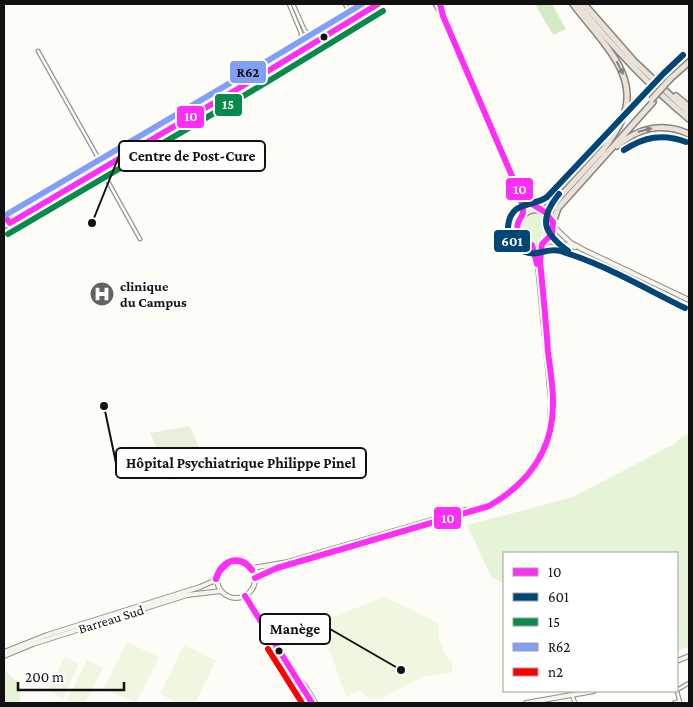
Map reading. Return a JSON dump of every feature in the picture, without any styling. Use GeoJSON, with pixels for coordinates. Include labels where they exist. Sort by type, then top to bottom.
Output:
{"type":"FeatureCollection","features":[{"type":"Feature","properties":{"kind":"highway"},"geometry":{"type":"LineString","coordinates":[[553,225],[558,208],[604,153],[623,118],[626,108],[627,88],[624,78],[612,55],[573,4]]}},
{"type":"Feature","properties":{"kind":"highway"},"geometry":{"type":"LineString","coordinates":[[578,4],[631,65],[689,120]]}},
{"type":"Feature","properties":{"kind":"highway"},"geometry":{"type":"LineString","coordinates":[[584,4],[609,34],[689,113]]}},
{"type":"Feature","properties":{"kind":"highway"},"geometry":{"type":"LineString","coordinates":[[540,210],[558,199],[604,153],[671,80],[689,64]]}},
{"type":"Feature","properties":{"kind":"highway"},"geometry":{"type":"LineString","coordinates":[[658,84],[689,107]]}},
{"type":"Feature","properties":{"kind":"highway"},"geometry":{"type":"LineString","coordinates":[[604,153],[634,134],[649,129],[674,128],[689,134]]}},
{"type":"Feature","properties":{"kind":"main road"},"geometry":{"type":"LineString","coordinates":[[4,226],[6,220],[101,162],[221,94],[369,4]]}},
{"type":"Feature","properties":{"kind":"main road"},"geometry":{"type":"LineString","coordinates":[[6,220],[101,169],[378,4]]}},
{"type":"Feature","properties":{"kind":"main road"},"geometry":{"type":"LineString","coordinates":[[438,4],[515,184],[521,200],[523,215]]}},
{"type":"Feature","properties":{"kind":"main road"},"geometry":{"type":"LineString","coordinates":[[515,184],[530,203],[548,214],[553,225],[572,243],[689,300]]}},
{"type":"Feature","properties":{"kind":"main road"},"geometry":{"type":"LineString","coordinates":[[540,210],[528,211],[523,215],[518,226],[519,234],[523,241],[532,245],[548,241],[561,242],[584,250]]}},
{"type":"Feature","properties":{"kind":"main road"},"geometry":{"type":"LineString","coordinates":[[548,241],[552,234],[553,225]]}},
{"type":"Feature","properties":{"kind":"main road"},"geometry":{"type":"LineString","coordinates":[[255,578],[277,568],[482,508],[499,501],[524,481],[545,450],[553,414],[551,371],[540,261],[542,244]]}},
{"type":"Feature","properties":{"kind":"main road"},"geometry":{"type":"LineString","coordinates":[[252,568],[255,578],[251,590],[245,596],[234,598],[221,592],[216,580],[221,568],[232,560],[239,560],[252,568],[272,566],[479,507],[504,495],[527,474],[538,457],[547,437],[551,401],[539,280],[536,257],[532,245]]}},
{"type":"Feature","properties":{"kind":"main road","name":"Barreau Sud"},"geometry":{"type":"LineString","coordinates":[[4,654],[47,635],[200,587],[216,580]]}},
{"type":"Feature","properties":{"kind":"main road","name":"Barreau Sud"},"geometry":{"type":"LineString","coordinates":[[4,654],[179,598],[214,591],[221,592]]}},
{"type":"Feature","properties":{"kind":"main road"},"geometry":{"type":"LineString","coordinates":[[526,703],[588,692]]}},
{"type":"Feature","properties":{"kind":"street"},"geometry":{"type":"LineString","coordinates":[[291,4],[305,31],[314,35]]}},
{"type":"Feature","properties":{"kind":"street"},"geometry":{"type":"LineString","coordinates":[[291,4],[301,33],[301,38],[297,45]]}},
{"type":"Feature","properties":{"kind":"street"},"geometry":{"type":"LineString","coordinates":[[344,4],[351,15]]}},
{"type":"Feature","properties":{"kind":"street"},"geometry":{"type":"LineString","coordinates":[[280,58],[297,45],[334,23],[341,21]]}},
{"type":"Feature","properties":{"kind":"street"},"geometry":{"type":"LineString","coordinates":[[38,52],[101,162],[101,169],[140,239]]}},
{"type":"Feature","properties":{"kind":"street"},"geometry":{"type":"LineString","coordinates":[[245,596],[293,673],[305,685],[316,703]]}},
{"type":"Feature","properties":{"kind":"street"},"geometry":{"type":"LineString","coordinates":[[293,673],[292,679],[307,703]]}},
{"type":"Feature","properties":{"kind":"street"},"geometry":{"type":"LineString","coordinates":[[678,690],[689,683]]}},
{"type":"Feature","properties":{"kind":"street"},"geometry":{"type":"LineString","coordinates":[[572,695],[575,703]]}},
{"type":"Feature","properties":{"kind":"street"},"geometry":{"type":"LineString","coordinates":[[674,703],[680,702]]}},
{"type":"Feature","properties":{"kind":"green space"},"geometry":{"type":"Polygon","coordinates":[[[535,4],[552,4],[566,29],[553,35],[535,4]]]}},
{"type":"Feature","properties":{"kind":"green space"},"geometry":{"type":"Polygon","coordinates":[[[536,212],[542,213],[550,221],[550,233],[542,241],[536,242],[530,241],[522,233],[521,227],[522,221],[530,213],[536,212]]]}},
{"type":"Feature","properties":{"kind":"green space"},"geometry":{"type":"Polygon","coordinates":[[[190,426],[206,464],[171,480],[161,458],[162,456],[150,433],[190,426]]]}},
{"type":"Feature","properties":{"kind":"green space"},"geometry":{"type":"Polygon","coordinates":[[[689,433],[689,647],[678,651],[678,552],[503,552],[503,583],[492,578],[467,525],[573,497],[676,443],[681,437],[689,433]]]}},
{"type":"Feature","properties":{"kind":"green space"},"geometry":{"type":"Polygon","coordinates":[[[384,597],[439,623],[441,645],[453,663],[451,673],[425,676],[380,699],[366,697],[361,690],[346,697],[320,622],[384,597]]]}},
{"type":"Feature","properties":{"kind":"green space"},"geometry":{"type":"Polygon","coordinates":[[[127,642],[159,657],[136,703],[104,689],[127,642]]]}},
{"type":"Feature","properties":{"kind":"green space"},"geometry":{"type":"Polygon","coordinates":[[[184,645],[216,661],[195,703],[178,703],[160,694],[184,645]]]}},
{"type":"Feature","properties":{"kind":"green space"},"geometry":{"type":"Polygon","coordinates":[[[65,657],[79,664],[63,698],[48,690],[65,657]]]}},
{"type":"Feature","properties":{"kind":"green space"},"geometry":{"type":"Polygon","coordinates":[[[87,660],[103,668],[85,703],[73,703],[67,700],[87,660]]]}},
{"type":"Feature","properties":{"kind":"green space"},"geometry":{"type":"Polygon","coordinates":[[[4,670],[20,684],[20,703],[4,703],[4,670]]]}},
{"type":"Feature","properties":{"kind":"transit line","name":"R62"},"geometry":{"type":"LineString","coordinates":[[4,216],[362,4]]}},
{"type":"Feature","properties":{"kind":"transit line","name":"10"},"geometry":{"type":"LineString","coordinates":[[4,216],[10,223],[378,4]]}},
{"type":"Feature","properties":{"kind":"transit line","name":"10"},"geometry":{"type":"LineString","coordinates":[[255,578],[277,568],[489,506],[516,487],[527,475],[544,449],[549,434],[553,395],[540,261],[542,244],[552,234],[553,222],[545,212],[530,203],[515,183],[443,16],[440,4]]}},
{"type":"Feature","properties":{"kind":"transit line","name":"15"},"geometry":{"type":"LineString","coordinates":[[8,234],[267,82],[383,11]]}},
{"type":"Feature","properties":{"kind":"transit line","name":"601"},"geometry":{"type":"LineString","coordinates":[[683,55],[547,197],[518,208],[513,212],[508,227],[512,241],[523,251],[537,253],[555,250],[576,256],[608,269],[685,308]]}},
{"type":"Feature","properties":{"kind":"transit line","name":"601"},"geometry":{"type":"LineString","coordinates":[[624,150],[646,139],[662,137],[686,142]]}},
{"type":"Feature","properties":{"kind":"transit line","name":"10"},"geometry":{"type":"LineString","coordinates":[[517,192],[523,209],[517,227],[523,239],[532,245],[537,264]]}},
{"type":"Feature","properties":{"kind":"transit line","name":"601"},"geometry":{"type":"LineString","coordinates":[[559,194],[548,211],[546,225],[553,238],[568,251]]}},
{"type":"Feature","properties":{"kind":"transit line","name":"10"},"geometry":{"type":"LineString","coordinates":[[216,579],[222,567],[231,561],[242,561],[252,570]]}},
{"type":"Feature","properties":{"kind":"transit line","name":"10"},"geometry":{"type":"LineString","coordinates":[[216,579],[219,572],[229,562],[242,562],[252,570]]}},
{"type":"Feature","properties":{"kind":"transit line","name":"10"},"geometry":{"type":"LineString","coordinates":[[245,596],[312,703]]}},
{"type":"Feature","properties":{"kind":"transit line","name":"n2"},"geometry":{"type":"LineString","coordinates":[[268,649],[302,703]]}},
{"type":"Feature","properties":{"kind":"place","name":"Centre de Post-Cure"},"geometry":{"type":"Point","coordinates":[92,223]}},
{"type":"Feature","properties":{"kind":"place","name":"clinique du Campus"},"geometry":{"type":"Point","coordinates":[102,294]}},
{"type":"Feature","properties":{"kind":"place","name":"Hôpital Psychiatrique Philippe Pinel"},"geometry":{"type":"Point","coordinates":[104,406]}},
{"type":"Feature","properties":{"kind":"place","name":"Manège"},"geometry":{"type":"Point","coordinates":[401,670]}}]}
